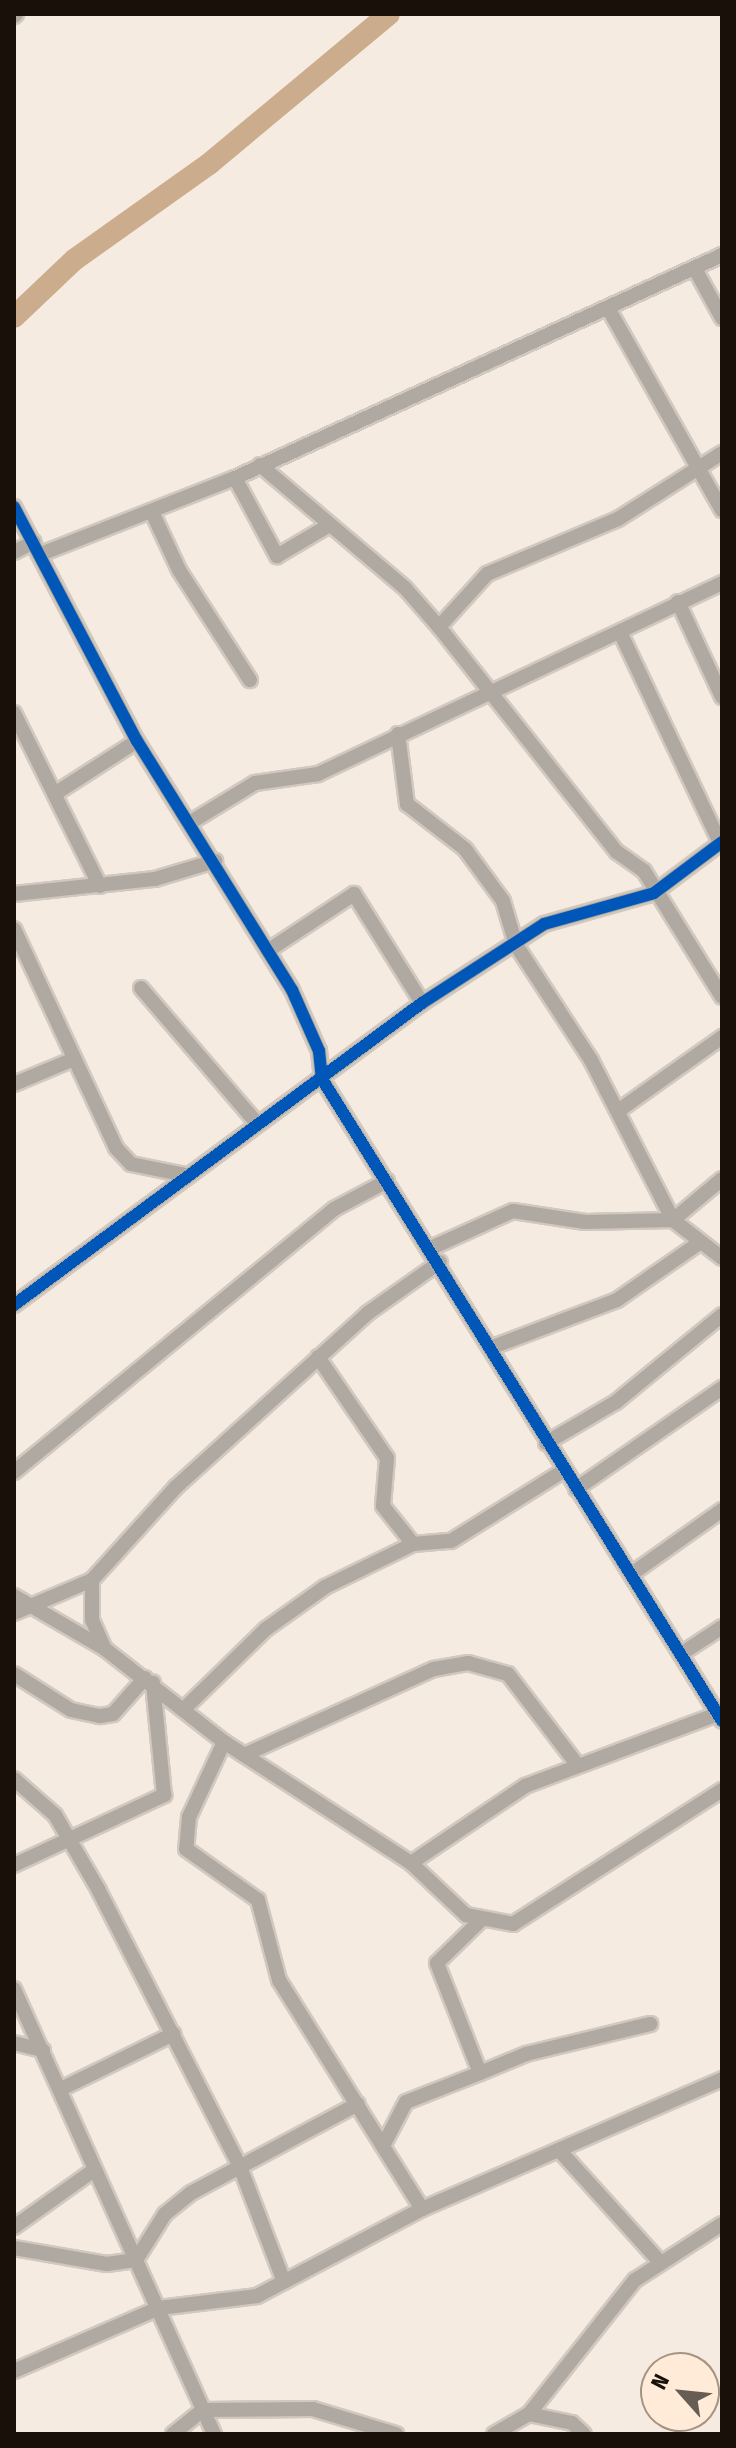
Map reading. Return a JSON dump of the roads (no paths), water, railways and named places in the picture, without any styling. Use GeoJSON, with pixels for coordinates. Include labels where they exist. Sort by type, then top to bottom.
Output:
{"type":"FeatureCollection","features":[{"type":"Feature","properties":{"kind":"street"},"geometry":{"type":"LineString","coordinates":[[14,552],[38,548],[152,512],[235,478],[722,255]]}},
{"type":"Feature","properties":{"kind":"street"},"geometry":{"type":"LineString","coordinates":[[695,269],[722,318]]}},
{"type":"Feature","properties":{"kind":"street"},"geometry":{"type":"LineString","coordinates":[[608,308],[722,510]]}},
{"type":"Feature","properties":{"kind":"street"},"geometry":{"type":"LineString","coordinates":[[439,627],[487,574],[618,519],[722,453]]}},
{"type":"Feature","properties":{"kind":"street"},"geometry":{"type":"LineString","coordinates":[[260,465],[439,627],[485,692],[617,852],[644,871],[654,893],[722,997]]}},
{"type":"Feature","properties":{"kind":"street"},"geometry":{"type":"LineString","coordinates":[[235,478],[277,556],[328,526]]}},
{"type":"Feature","properties":{"kind":"street"},"geometry":{"type":"LineString","coordinates":[[14,507],[137,741],[191,822],[269,950],[319,1051],[322,1079],[440,1262],[563,1471],[684,1652],[716,1692],[720,1717],[576,1763],[525,1786],[411,1863]]}},
{"type":"Feature","properties":{"kind":"street"},"geometry":{"type":"LineString","coordinates":[[152,512],[179,570],[250,680]]}},
{"type":"Feature","properties":{"kind":"street"},"geometry":{"type":"LineString","coordinates":[[191,822],[255,783],[318,774],[485,692],[722,583]]}},
{"type":"Feature","properties":{"kind":"street"},"geometry":{"type":"LineString","coordinates":[[678,602],[722,697]]}},
{"type":"Feature","properties":{"kind":"street"},"geometry":{"type":"LineString","coordinates":[[14,1305],[256,1122],[322,1079],[422,1003],[562,916],[654,893],[721,842],[620,632]]}},
{"type":"Feature","properties":{"kind":"street"},"geometry":{"type":"LineString","coordinates":[[14,713],[100,886]]}},
{"type":"Feature","properties":{"kind":"street"},"geometry":{"type":"LineString","coordinates":[[398,734],[407,804],[465,849],[503,901],[516,945],[618,1111],[673,1220],[722,1258]]}},
{"type":"Feature","properties":{"kind":"street"},"geometry":{"type":"LineString","coordinates":[[56,793],[137,741]]}},
{"type":"Feature","properties":{"kind":"street"},"geometry":{"type":"LineString","coordinates":[[14,894],[100,886],[215,861]]}},
{"type":"Feature","properties":{"kind":"street"},"geometry":{"type":"LineString","coordinates":[[269,950],[354,894],[422,1003]]}},
{"type":"Feature","properties":{"kind":"street"},"geometry":{"type":"LineString","coordinates":[[14,929],[69,1061],[124,1158],[185,1175]]}},
{"type":"Feature","properties":{"kind":"street"},"geometry":{"type":"LineString","coordinates":[[141,988],[256,1122]]}},
{"type":"Feature","properties":{"kind":"street"},"geometry":{"type":"LineString","coordinates":[[618,1111],[722,1037]]}},
{"type":"Feature","properties":{"kind":"street"},"geometry":{"type":"LineString","coordinates":[[14,1084],[69,1061]]}},
{"type":"Feature","properties":{"kind":"street"},"geometry":{"type":"LineString","coordinates":[[431,1248],[513,1211],[585,1222],[673,1220],[722,1179]]}},
{"type":"Feature","properties":{"kind":"street"},"geometry":{"type":"LineString","coordinates":[[14,1472],[334,1209],[387,1181]]}},
{"type":"Feature","properties":{"kind":"street"},"geometry":{"type":"LineString","coordinates":[[490,1348],[617,1300],[699,1243]]}},
{"type":"Feature","properties":{"kind":"street"},"geometry":{"type":"LineString","coordinates":[[14,1613],[92,1580],[176,1487],[318,1357],[440,1262]]}},
{"type":"Feature","properties":{"kind":"street"},"geometry":{"type":"LineString","coordinates":[[546,1443],[616,1402],[722,1315]]}},
{"type":"Feature","properties":{"kind":"street"},"geometry":{"type":"LineString","coordinates":[[318,1357],[387,1458],[383,1506],[413,1544]]}},
{"type":"Feature","properties":{"kind":"street"},"geometry":{"type":"LineString","coordinates":[[576,1489],[722,1388]]}},
{"type":"Feature","properties":{"kind":"street"},"geometry":{"type":"LineString","coordinates":[[186,1707],[294,1608],[413,1544],[451,1541],[563,1471]]}},
{"type":"Feature","properties":{"kind":"street"},"geometry":{"type":"LineString","coordinates":[[633,1573],[722,1510]]}},
{"type":"Feature","properties":{"kind":"street"},"geometry":{"type":"LineString","coordinates":[[92,1580],[92,1620],[105,1649]]}},
{"type":"Feature","properties":{"kind":"street"},"geometry":{"type":"LineString","coordinates":[[14,1596],[105,1649],[186,1707],[224,1742],[411,1863],[479,1922],[513,1924],[722,1790]]}},
{"type":"Feature","properties":{"kind":"street"},"geometry":{"type":"LineString","coordinates":[[684,1652],[722,1627]]}},
{"type":"Feature","properties":{"kind":"street"},"geometry":{"type":"LineString","coordinates":[[244,1755],[434,1669],[468,1663],[508,1674],[576,1763]]}},
{"type":"Feature","properties":{"kind":"street"},"geometry":{"type":"LineString","coordinates":[[14,1674],[71,1710],[100,1716],[113,1714],[149,1680]]}},
{"type":"Feature","properties":{"kind":"street"},"geometry":{"type":"LineString","coordinates":[[14,1865],[164,1795],[149,1680]]}},
{"type":"Feature","properties":{"kind":"street"},"geometry":{"type":"LineString","coordinates":[[224,1742],[189,1817],[186,1849],[258,1900],[279,1980],[422,2209]]}},
{"type":"Feature","properties":{"kind":"street"},"geometry":{"type":"LineString","coordinates":[[14,1779],[39,1797],[69,1840],[239,2164],[284,2282]]}},
{"type":"Feature","properties":{"kind":"street"},"geometry":{"type":"LineString","coordinates":[[479,1922],[437,1963],[480,2073]]}},
{"type":"Feature","properties":{"kind":"street"},"geometry":{"type":"LineString","coordinates":[[14,1989],[63,2088],[94,2170],[214,2434]]}},
{"type":"Feature","properties":{"kind":"street"},"geometry":{"type":"LineString","coordinates":[[384,2144],[415,2096],[526,2054],[650,2024]]}},
{"type":"Feature","properties":{"kind":"street"},"geometry":{"type":"LineString","coordinates":[[63,2088],[173,2034]]}},
{"type":"Feature","properties":{"kind":"street"},"geometry":{"type":"LineString","coordinates":[[14,2043],[43,2050]]}},
{"type":"Feature","properties":{"kind":"street"},"geometry":{"type":"LineString","coordinates":[[14,2371],[159,2308],[257,2296],[422,2209],[722,2079]]}},
{"type":"Feature","properties":{"kind":"street"},"geometry":{"type":"LineString","coordinates":[[14,2248],[107,2264],[136,2260],[165,2214],[239,2164],[358,2104]]}},
{"type":"Feature","properties":{"kind":"street"},"geometry":{"type":"LineString","coordinates":[[560,2151],[658,2260]]}},
{"type":"Feature","properties":{"kind":"street"},"geometry":{"type":"LineString","coordinates":[[14,2227],[94,2170]]}},
{"type":"Feature","properties":{"kind":"street"},"geometry":{"type":"LineString","coordinates":[[494,2434],[529,2414],[607,2310],[658,2260],[722,2224]]}},
{"type":"Feature","properties":{"kind":"street"},"geometry":{"type":"LineString","coordinates":[[173,2434],[203,2410],[313,2409],[361,2428],[396,2434]]}},
{"type":"Feature","properties":{"kind":"street"},"geometry":{"type":"LineString","coordinates":[[529,2414],[572,2423],[584,2434]]}},
{"type":"Feature","properties":{"kind":"waterway"},"geometry":{"type":"LineString","coordinates":[[14,317],[74,260],[209,164],[389,14]]}}]}
